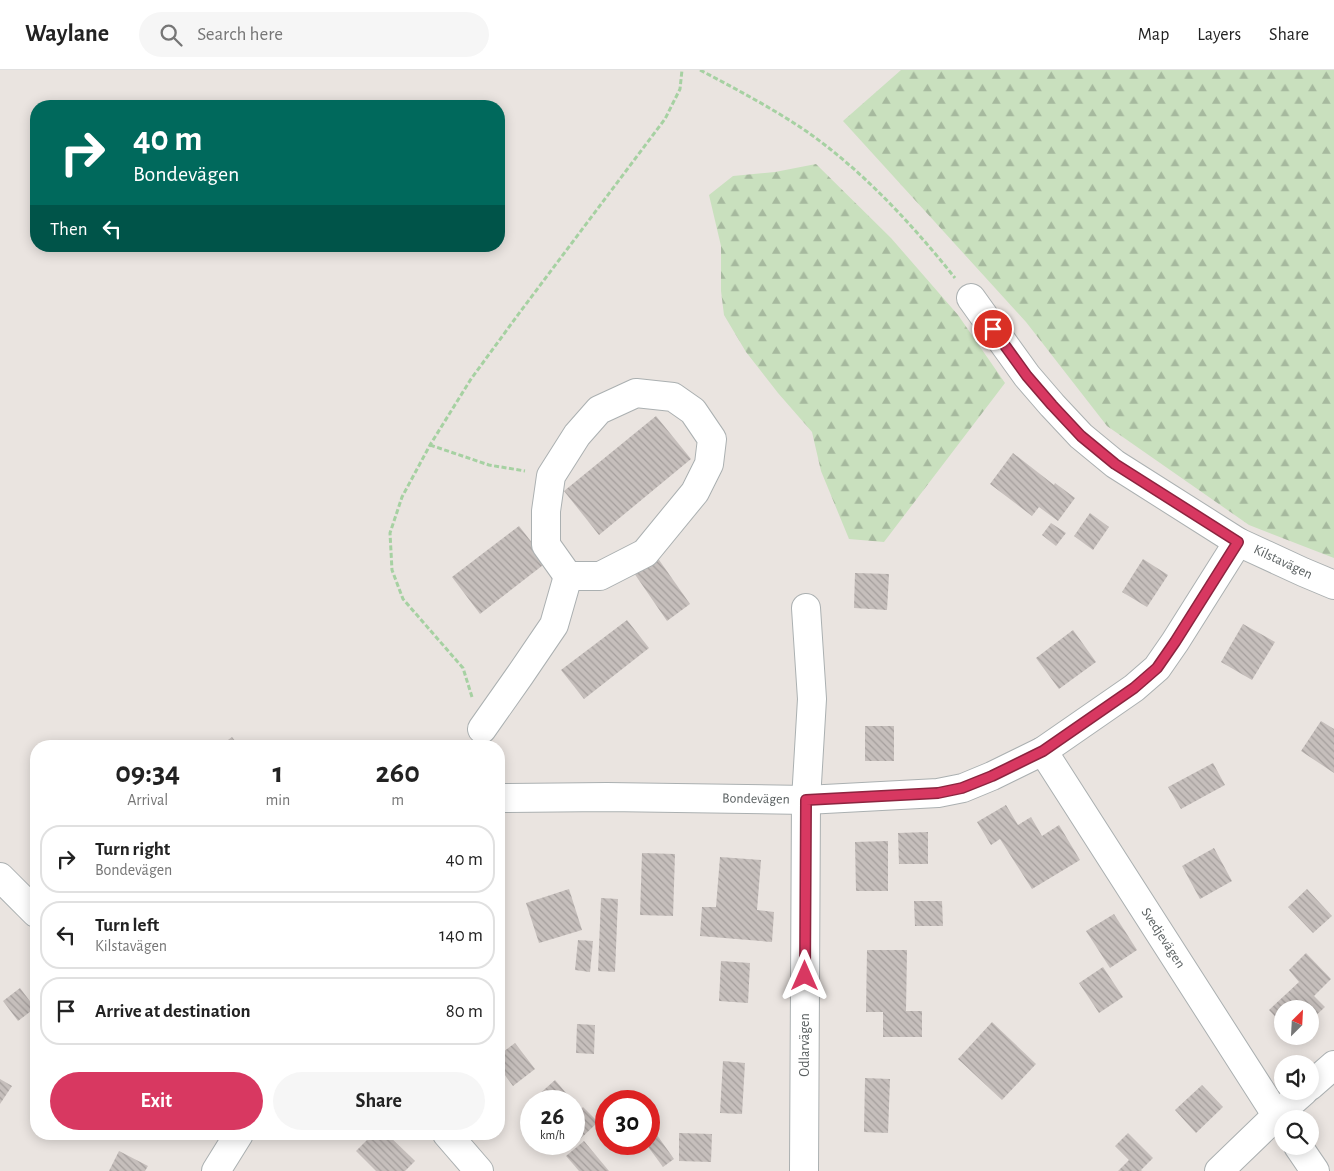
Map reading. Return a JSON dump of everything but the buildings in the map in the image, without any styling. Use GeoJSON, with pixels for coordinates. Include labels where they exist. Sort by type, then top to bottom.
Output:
{"type":"FeatureCollection","features":[{"type":"Feature","properties":{"kind":"street","name":"Kilstavägen"},"geometry":{"type":"LineString","coordinates":[[970,298],[1027,376],[1052,405],[1081,436],[1115,464],[1238,542],[1334,585]]}},
{"type":"Feature","properties":{"kind":"street"},"geometry":{"type":"LineString","coordinates":[[636,393],[673,397],[693,411],[712,439],[710,464],[696,492],[645,553],[600,576],[568,576],[546,545],[546,511],[551,476],[576,435],[599,410],[636,393]]}},
{"type":"Feature","properties":{"kind":"street","name":"Bondevägen"},"geometry":{"type":"LineString","coordinates":[[505,798],[607,797],[806,800],[938,793],[962,788],[992,776],[1043,751],[1134,688],[1157,668],[1238,542]]}},
{"type":"Feature","properties":{"kind":"street"},"geometry":{"type":"LineString","coordinates":[[482,729],[554,625],[568,576]]}},
{"type":"Feature","properties":{"kind":"street","name":"Odlarvägen"},"geometry":{"type":"LineString","coordinates":[[804,1171],[806,800],[812,699],[806,608]]}},
{"type":"Feature","properties":{"kind":"street","name":"Svedjevägen"},"geometry":{"type":"LineString","coordinates":[[1043,751],[1274,1111]]}},
{"type":"Feature","properties":{"kind":"street"},"geometry":{"type":"LineString","coordinates":[[5,891],[30,909]]}},
{"type":"Feature","properties":{"kind":"street"},"geometry":{"type":"LineString","coordinates":[[1319,1078],[1334,1065]]}},
{"type":"Feature","properties":{"kind":"street"},"geometry":{"type":"LineString","coordinates":[[1288,1110],[1297,1100]]}},
{"type":"Feature","properties":{"kind":"street"},"geometry":{"type":"LineString","coordinates":[[1219,1171],[1274,1125]]}},
{"type":"Feature","properties":{"kind":"street"},"geometry":{"type":"LineString","coordinates":[[216,1171],[235,1140]]}},
{"type":"Feature","properties":{"kind":"street"},"geometry":{"type":"LineString","coordinates":[[453,1140],[478,1171]]}},
{"type":"Feature","properties":{"kind":"street"},"geometry":{"type":"LineString","coordinates":[[1304,1155],[1315,1171]]}},
{"type":"Feature","properties":{"kind":"path"},"geometry":{"type":"LineString","coordinates":[[482,729],[463,668],[402,599],[392,570],[390,533],[402,497],[430,445],[476,371],[665,120],[680,89],[682,70]]}},
{"type":"Feature","properties":{"kind":"path"},"geometry":{"type":"LineString","coordinates":[[700,70],[778,113],[841,159],[874,188],[920,236],[970,298]]}},
{"type":"Feature","properties":{"kind":"path"},"geometry":{"type":"LineString","coordinates":[[430,445],[489,464],[551,476]]}},
{"type":"Feature","properties":{"kind":"green space"},"geometry":{"type":"Polygon","coordinates":[[[901,70],[1334,70],[1334,558],[1249,525],[1107,426],[1026,322],[843,121],[901,70]]]}},
{"type":"Feature","properties":{"kind":"green space"},"geometry":{"type":"Polygon","coordinates":[[[816,164],[891,238],[958,315],[1005,383],[884,542],[849,539],[821,471],[812,432],[746,352],[724,315],[721,291],[721,246],[709,195],[733,176],[775,172],[816,164]]]}},
{"type":"Feature","properties":{"kind":"route"},"geometry":{"type":"LineString","coordinates":[[805,976],[806,800],[938,793],[962,788],[992,776],[1043,751],[1134,688],[1157,668],[1238,542],[1115,464],[1081,436],[1027,376],[993,329]]}}]}
